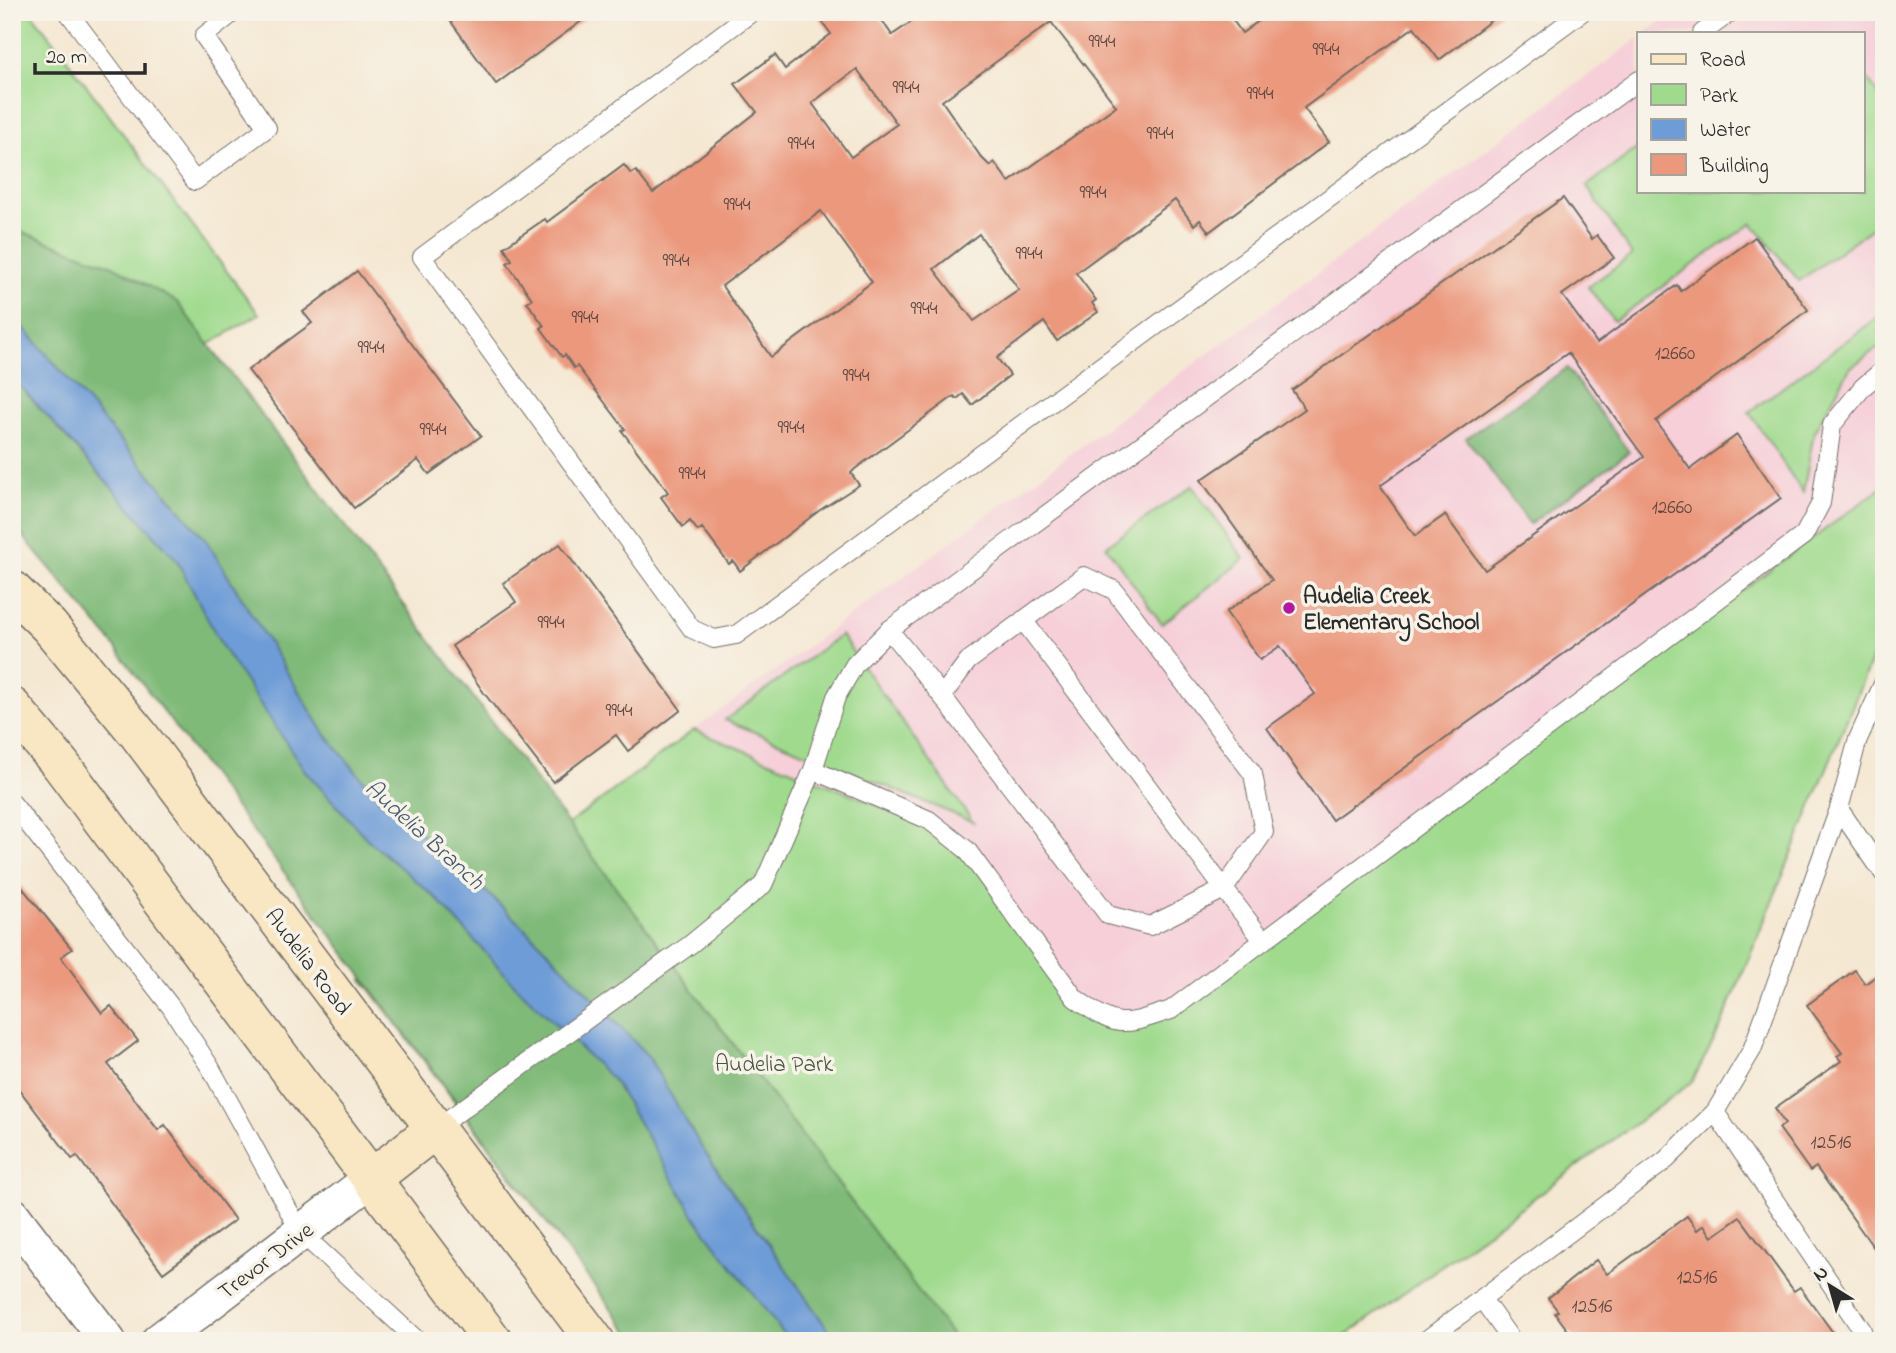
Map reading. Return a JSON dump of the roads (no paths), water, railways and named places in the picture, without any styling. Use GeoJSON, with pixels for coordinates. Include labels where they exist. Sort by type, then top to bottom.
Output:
{"type":"FeatureCollection","features":[{"type":"Feature","properties":{"kind":"main road","name":"Audelia Road"},"geometry":{"type":"LineString","coordinates":[[12,590],[49,626],[139,735],[595,1341]]}},
{"type":"Feature","properties":{"kind":"main road"},"geometry":{"type":"LineString","coordinates":[[12,707],[61,765],[493,1341]]}},
{"type":"Feature","properties":{"kind":"main road"},"geometry":{"type":"LineString","coordinates":[[371,1179],[435,1129]]}},
{"type":"Feature","properties":{"kind":"street","name":"Trevor Drive"},"geometry":{"type":"LineString","coordinates":[[159,1341],[371,1179]]}},
{"type":"Feature","properties":{"kind":"street"},"geometry":{"type":"LineString","coordinates":[[12,1215],[108,1341]]}},
{"type":"Feature","properties":{"kind":"lane"},"geometry":{"type":"LineString","coordinates":[[68,12],[195,181],[267,128],[204,36],[234,12]]}},
{"type":"Feature","properties":{"kind":"lane"},"geometry":{"type":"LineString","coordinates":[[752,12],[422,257],[692,629],[714,639],[736,635],[1582,12]]}},
{"type":"Feature","properties":{"kind":"lane"},"geometry":{"type":"LineString","coordinates":[[1703,32],[1731,12]]}},
{"type":"Feature","properties":{"kind":"lane"},"geometry":{"type":"LineString","coordinates":[[435,1129],[691,944],[763,885],[813,770],[836,696],[855,664],[890,630],[1637,81]]}},
{"type":"Feature","properties":{"kind":"lane"},"geometry":{"type":"LineString","coordinates":[[813,770],[929,820],[967,850],[1075,999],[1098,1014],[1125,1024],[1171,1010],[1262,939],[1804,535],[1821,503],[1832,425],[1863,387],[1884,369]]}},
{"type":"Feature","properties":{"kind":"lane"},"geometry":{"type":"LineString","coordinates":[[890,630],[1108,915],[1150,926],[1224,889],[1264,832],[1253,774],[1114,590],[1084,576],[968,661],[942,696]]}},
{"type":"Feature","properties":{"kind":"lane"},"geometry":{"type":"LineString","coordinates":[[1023,620],[1262,939]]}},
{"type":"Feature","properties":{"kind":"lane"},"geometry":{"type":"LineString","coordinates":[[1425,1341],[1667,1160],[1715,1112],[1752,1050],[1839,809],[1858,739],[1884,682]]}},
{"type":"Feature","properties":{"kind":"lane"},"geometry":{"type":"LineString","coordinates":[[12,803],[172,1007],[210,1067],[301,1233],[418,1341]]}},
{"type":"Feature","properties":{"kind":"lane"},"geometry":{"type":"LineString","coordinates":[[1839,809],[1884,874]]}},
{"type":"Feature","properties":{"kind":"lane"},"geometry":{"type":"LineString","coordinates":[[1715,1112],[1862,1330]]}},
{"type":"Feature","properties":{"kind":"lane"},"geometry":{"type":"LineString","coordinates":[[1482,1299],[1512,1341]]}},
{"type":"Feature","properties":{"kind":"water"},"geometry":{"type":"Polygon","coordinates":[[[12,314],[206,540],[325,734],[380,800],[454,861],[541,944],[648,1056],[702,1148],[836,1341],[789,1341],[697,1220],[613,1080],[512,982],[437,899],[367,839],[305,771],[223,648],[176,559],[12,377],[12,314]]]}},
{"type":"Feature","properties":{"kind":"place","name":"Audelia Creek Elementary School"},"geometry":{"type":"Point","coordinates":[1289,608]}},
{"type":"Feature","properties":{"kind":"water label","name":"Audelia Branch"},"geometry":{"type":"Point","coordinates":[425,834]}},
{"type":"Feature","properties":{"kind":"park label","name":"Audelia Park"},"geometry":{"type":"Point","coordinates":[774,1063]}}]}
